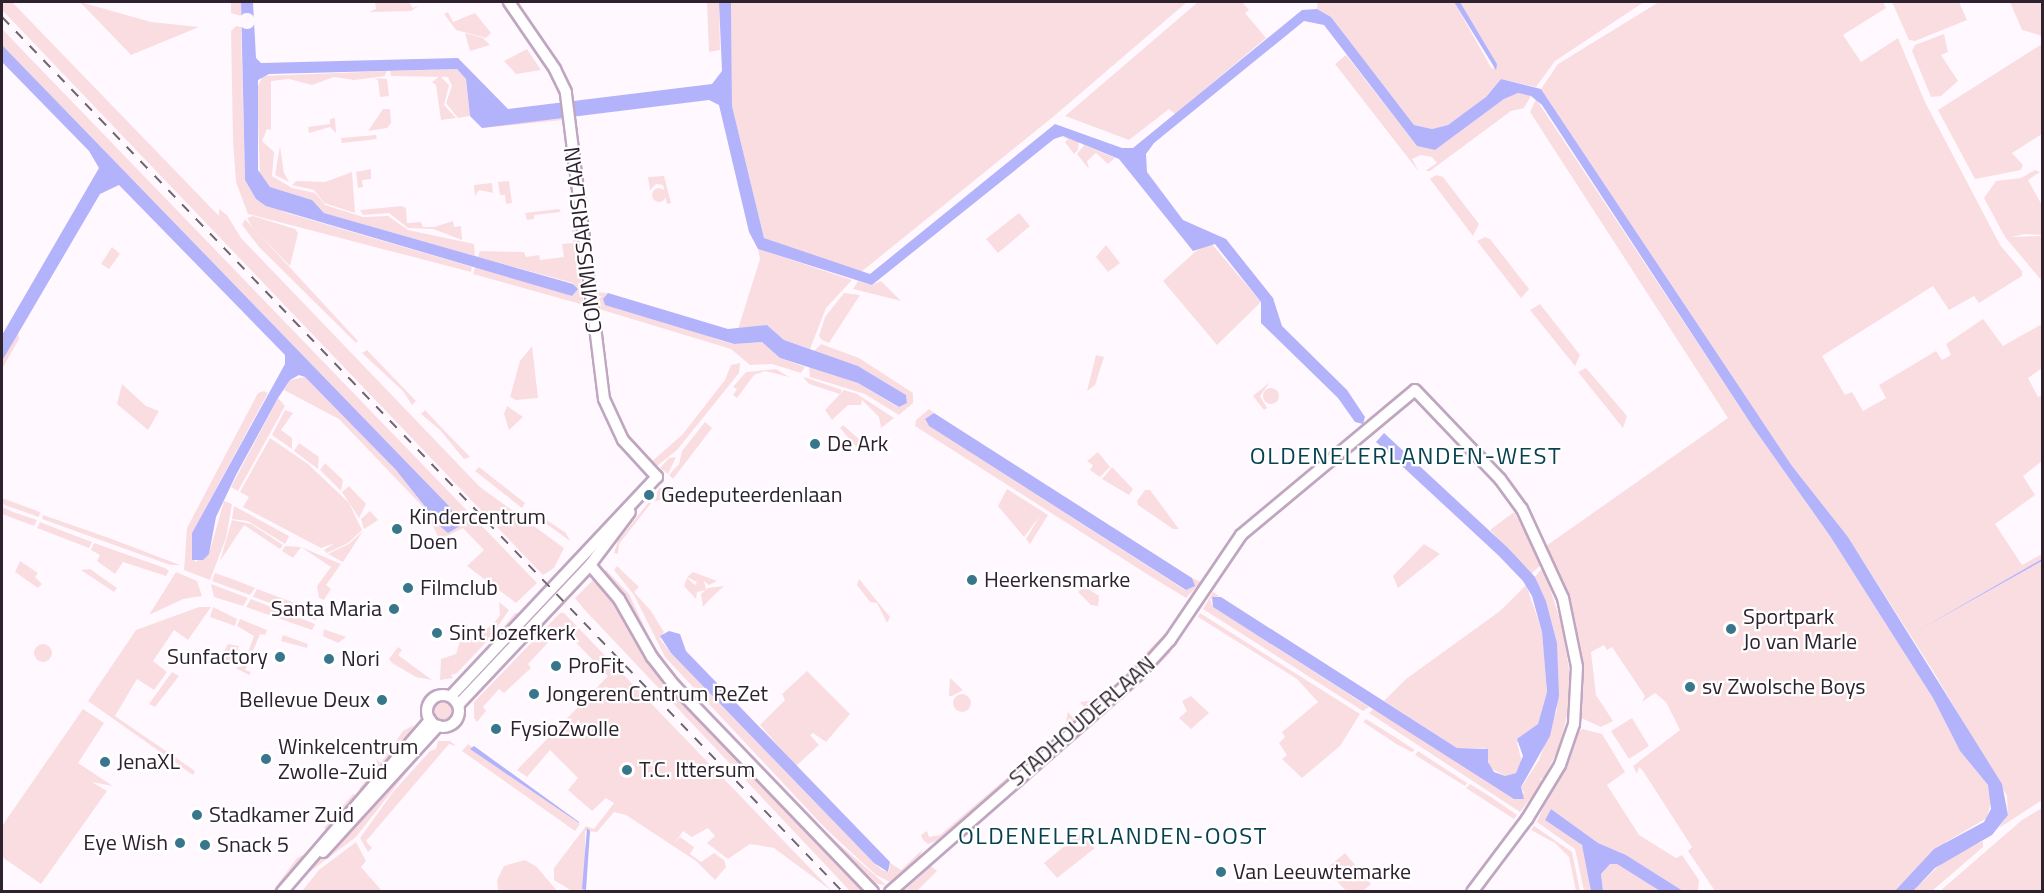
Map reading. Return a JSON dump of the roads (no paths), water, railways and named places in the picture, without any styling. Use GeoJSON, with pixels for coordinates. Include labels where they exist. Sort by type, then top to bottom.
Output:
{"type":"FeatureCollection","features":[{"type":"Feature","properties":{"kind":"street","name":"COMMISSARISLAAN"},"geometry":{"type":"LineString","coordinates":[[509,2],[562,80],[567,101],[604,399],[627,446],[657,477],[636,502]]}},
{"type":"Feature","properties":{"kind":"street","name":"STADHOUDERLAAN"},"geometry":{"type":"LineString","coordinates":[[890,891],[1140,673],[1176,632],[1241,536],[1414,390],[1500,479],[1522,509],[1563,598],[1577,666],[1574,724],[1560,765],[1527,819],[1472,891]]}},
{"type":"Feature","properties":{"kind":"street"},"geometry":{"type":"LineString","coordinates":[[455,700],[590,565],[636,502]]}},
{"type":"Feature","properties":{"kind":"street"},"geometry":{"type":"LineString","coordinates":[[282,891],[434,723],[457,721],[455,700],[636,502]]}},
{"type":"Feature","properties":{"kind":"street"},"geometry":{"type":"LineString","coordinates":[[590,565],[619,599],[652,657],[674,685],[873,891]]}},
{"type":"Feature","properties":{"kind":"street"},"geometry":{"type":"LineString","coordinates":[[434,723],[427,710],[430,701],[442,694],[455,700]]}},
{"type":"Feature","properties":{"kind":"street"},"geometry":{"type":"LineString","coordinates":[[291,891],[434,723]]}},
{"type":"Feature","properties":{"kind":"water"},"geometry":{"type":"Polygon","coordinates":[[[241,2],[253,2],[256,58],[261,63],[458,58],[508,109],[712,84],[722,71],[719,2],[731,2],[732,106],[764,238],[870,274],[1055,124],[1122,148],[1133,148],[1302,10],[1317,9],[1331,17],[1414,125],[1432,129],[1448,125],[1486,97],[1501,79],[1541,89],[1792,466],[1848,537],[2002,784],[2008,815],[1992,835],[1935,868],[1913,891],[1895,891],[1934,849],[1984,822],[1991,809],[1988,785],[1960,751],[1933,698],[1830,536],[1753,427],[1542,105],[1531,96],[1518,93],[1504,99],[1435,150],[1417,146],[1324,25],[1304,21],[1154,143],[1146,154],[1147,172],[1183,220],[1226,239],[1273,298],[1282,326],[1347,390],[1365,417],[1363,424],[1355,422],[1338,398],[1261,323],[1261,302],[1215,244],[1193,251],[1119,159],[1063,136],[1054,139],[872,285],[758,249],[749,232],[719,105],[709,100],[482,128],[470,116],[466,79],[457,69],[269,74],[258,80],[258,170],[270,187],[312,200],[324,213],[573,284],[578,289],[572,296],[266,206],[256,199],[245,180],[241,2]]]}},
{"type":"Feature","properties":{"kind":"water"},"geometry":{"type":"Polygon","coordinates":[[[1454,2],[1460,2],[1497,64],[1496,70],[1454,2]]]}},
{"type":"Feature","properties":{"kind":"water"},"geometry":{"type":"Polygon","coordinates":[[[2,45],[450,507],[460,526],[448,533],[441,527],[396,470],[305,377],[299,375],[290,380],[278,398],[236,475],[216,517],[209,554],[203,560],[192,560],[192,533],[285,364],[285,355],[119,185],[100,194],[2,361],[2,335],[99,168],[89,151],[2,62],[2,45]]]}},
{"type":"Feature","properties":{"kind":"water"},"geometry":{"type":"Polygon","coordinates":[[[608,293],[728,329],[767,325],[784,340],[858,366],[906,395],[907,403],[899,407],[858,383],[780,358],[762,342],[734,344],[605,305],[603,299],[608,293]]]}},
{"type":"Feature","properties":{"kind":"water"},"geometry":{"type":"Polygon","coordinates":[[[934,413],[1192,578],[1195,586],[1186,590],[929,426],[925,419],[934,413]]]}},
{"type":"Feature","properties":{"kind":"water"},"geometry":{"type":"Polygon","coordinates":[[[1384,433],[1508,548],[1535,577],[1546,601],[1557,643],[1559,696],[1550,736],[1521,787],[1524,799],[1514,799],[1213,607],[1212,597],[1221,597],[1457,748],[1488,749],[1488,762],[1494,772],[1505,776],[1516,773],[1523,756],[1517,739],[1538,724],[1547,692],[1542,632],[1532,596],[1523,581],[1498,555],[1376,442],[1384,433]]]}},
{"type":"Feature","properties":{"kind":"water"},"geometry":{"type":"Polygon","coordinates":[[[2042,559],[2042,561],[1917,631],[2042,559]]]}},
{"type":"Feature","properties":{"kind":"water"},"geometry":{"type":"Polygon","coordinates":[[[669,631],[680,634],[686,651],[890,862],[888,872],[874,863],[671,653],[660,636],[669,631]]]}},
{"type":"Feature","properties":{"kind":"water"},"geometry":{"type":"Polygon","coordinates":[[[474,746],[579,822],[579,823],[470,749],[474,746]]]}},
{"type":"Feature","properties":{"kind":"water"},"geometry":{"type":"Polygon","coordinates":[[[1551,809],[1598,843],[1626,855],[1683,891],[1660,891],[1617,864],[1610,864],[1601,874],[1603,891],[1591,891],[1582,845],[1545,820],[1551,809]]]}},
{"type":"Feature","properties":{"kind":"water"},"geometry":{"type":"Polygon","coordinates":[[[587,828],[590,831],[586,890],[582,889],[587,828]]]}},
{"type":"Feature","properties":{"kind":"railway"},"geometry":{"type":"LineString","coordinates":[[2,17],[843,892]]}},
{"type":"Feature","properties":{"kind":"place","name":"De Ark"},"geometry":{"type":"Point","coordinates":[815,444]}},
{"type":"Feature","properties":{"kind":"place","name":"Gedeputeerdenlaan"},"geometry":{"type":"Point","coordinates":[649,495]}},
{"type":"Feature","properties":{"kind":"place","name":"Kindercentrum Doen"},"geometry":{"type":"Point","coordinates":[397,529]}},
{"type":"Feature","properties":{"kind":"place","name":"Heerkensmarke"},"geometry":{"type":"Point","coordinates":[972,580]}},
{"type":"Feature","properties":{"kind":"place","name":"Filmclub"},"geometry":{"type":"Point","coordinates":[408,588]}},
{"type":"Feature","properties":{"kind":"place","name":"Santa Maria"},"geometry":{"type":"Point","coordinates":[394,609]}},
{"type":"Feature","properties":{"kind":"place","name":"Sportpark Jo van Marle"},"geometry":{"type":"Point","coordinates":[1731,629]}},
{"type":"Feature","properties":{"kind":"place","name":"Sint Jozefkerk"},"geometry":{"type":"Point","coordinates":[437,633]}},
{"type":"Feature","properties":{"kind":"place","name":"Sunfactory"},"geometry":{"type":"Point","coordinates":[280,657]}},
{"type":"Feature","properties":{"kind":"place","name":"Nori"},"geometry":{"type":"Point","coordinates":[329,659]}},
{"type":"Feature","properties":{"kind":"place","name":"ProFit"},"geometry":{"type":"Point","coordinates":[556,666]}},
{"type":"Feature","properties":{"kind":"place","name":"sv Zwolsche Boys"},"geometry":{"type":"Point","coordinates":[1690,687]}},
{"type":"Feature","properties":{"kind":"place","name":"JongerenCentrum ReZet"},"geometry":{"type":"Point","coordinates":[534,694]}},
{"type":"Feature","properties":{"kind":"place","name":"Bellevue Deux"},"geometry":{"type":"Point","coordinates":[382,700]}},
{"type":"Feature","properties":{"kind":"place","name":"FysioZwolle"},"geometry":{"type":"Point","coordinates":[496,729]}},
{"type":"Feature","properties":{"kind":"place","name":"Winkelcentrum Zwolle-Zuid"},"geometry":{"type":"Point","coordinates":[266,759]}},
{"type":"Feature","properties":{"kind":"place","name":"JenaXL"},"geometry":{"type":"Point","coordinates":[105,762]}},
{"type":"Feature","properties":{"kind":"place","name":"T.C. Ittersum"},"geometry":{"type":"Point","coordinates":[627,770]}},
{"type":"Feature","properties":{"kind":"place","name":"Stadkamer Zuid"},"geometry":{"type":"Point","coordinates":[197,815]}},
{"type":"Feature","properties":{"kind":"place","name":"Eye Wish"},"geometry":{"type":"Point","coordinates":[180,843]}},
{"type":"Feature","properties":{"kind":"place","name":"Snack 5"},"geometry":{"type":"Point","coordinates":[205,845]}},
{"type":"Feature","properties":{"kind":"place","name":"Van Leeuwtemarke"},"geometry":{"type":"Point","coordinates":[1221,872]}},
{"type":"Feature","properties":{"kind":"district","name":"OLDENELERLANDEN-WEST"},"geometry":{"type":"Point","coordinates":[1406,456]}},
{"type":"Feature","properties":{"kind":"district","name":"OLDENELERLANDEN-OOST"},"geometry":{"type":"Point","coordinates":[1113,836]}}]}
